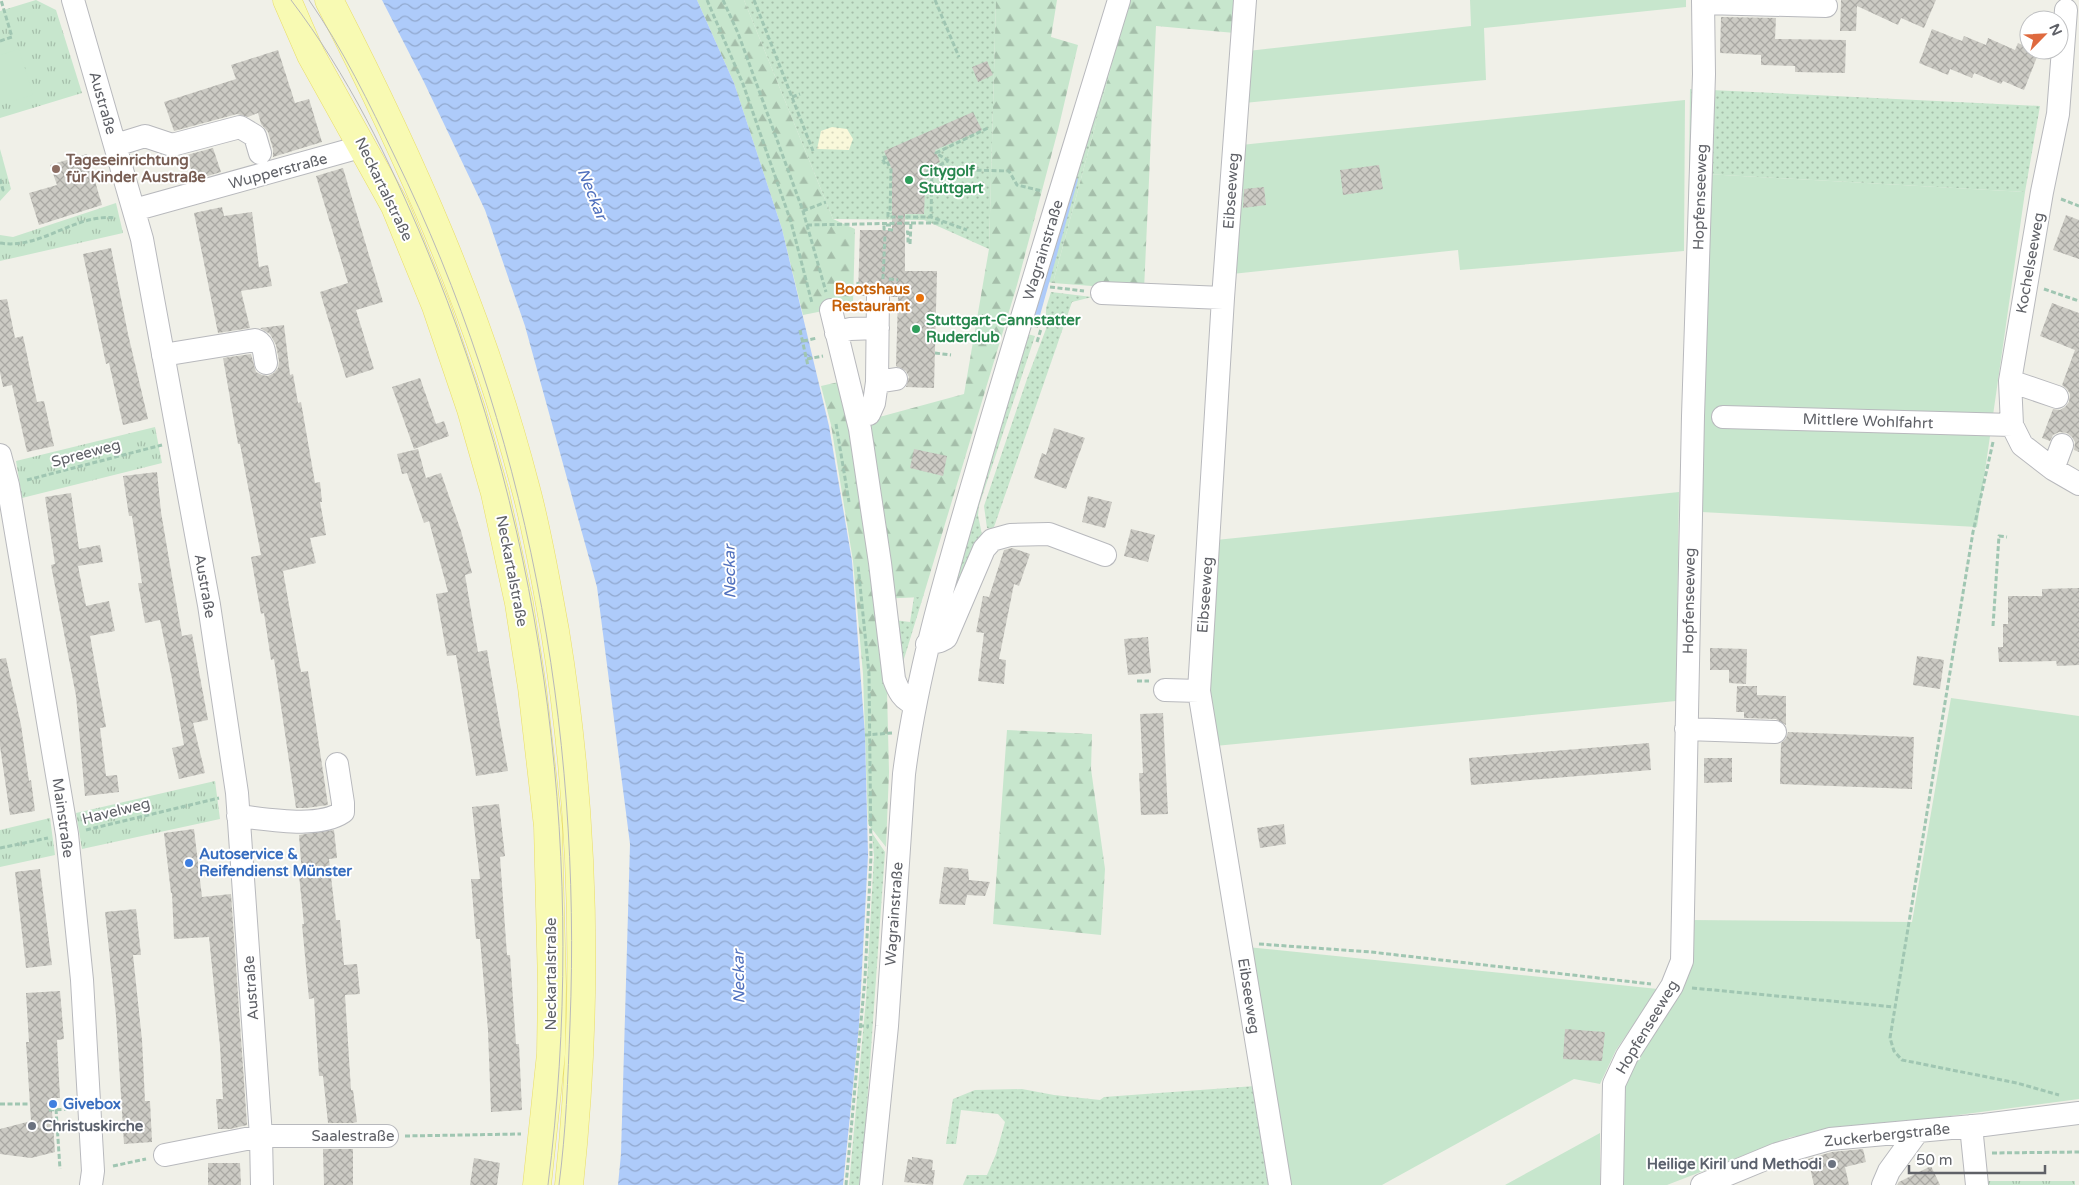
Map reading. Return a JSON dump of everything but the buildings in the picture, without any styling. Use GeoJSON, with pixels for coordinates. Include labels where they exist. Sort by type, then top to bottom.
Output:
{"type":"FeatureCollection","features":[{"type":"Feature","properties":{"kind":"main road","name":"Neckartalstraße"},"geometry":{"type":"LineString","coordinates":[[287,0],[312,55],[364,146],[395,206],[436,306],[462,381],[496,493],[519,602],[532,687],[548,826],[552,986],[551,1054],[537,1185]]}},
{"type":"Feature","properties":{"kind":"main road","name":"Neckartalstraße"},"geometry":{"type":"LineString","coordinates":[[329,0],[371,80],[423,195],[468,304],[526,486],[547,585],[565,696],[579,825],[582,902],[582,981],[577,1113],[569,1185]]}},
{"type":"Feature","properties":{"kind":"street","name":"Austraße"},"geometry":{"type":"LineString","coordinates":[[73,0],[116,145],[126,214],[142,239],[209,605],[237,793],[261,1136],[262,1185]]}},
{"type":"Feature","properties":{"kind":"street","name":"Wagrainstraße"},"geometry":{"type":"LineString","coordinates":[[872,1185],[887,1026],[904,774],[915,703],[927,644],[1018,328],[1119,0]]}},
{"type":"Feature","properties":{"kind":"street","name":"Eibseeweg"},"geometry":{"type":"LineString","coordinates":[[1245,0],[1223,298],[1199,691],[1280,1185]]}},
{"type":"Feature","properties":{"kind":"street"},"geometry":{"type":"LineString","coordinates":[[1704,1],[1826,6]]}},
{"type":"Feature","properties":{"kind":"street","name":"Hopfenseeweg"},"geometry":{"type":"LineString","coordinates":[[1612,1185],[1614,1084],[1627,1056],[1672,986],[1682,961],[1693,406],[1704,74],[1704,1]]}},
{"type":"Feature","properties":{"kind":"street","name":"Kochelseeweg"},"geometry":{"type":"LineString","coordinates":[[2066,7],[2058,114],[2026,282],[2004,425],[2022,445],[2053,469],[2079,484]]}},
{"type":"Feature","properties":{"kind":"street"},"geometry":{"type":"LineString","coordinates":[[116,145],[145,136],[172,145],[240,127],[255,136],[260,153]]}},
{"type":"Feature","properties":{"kind":"street","name":"Wupperstraße"},"geometry":{"type":"LineString","coordinates":[[126,214],[364,146]]}},
{"type":"Feature","properties":{"kind":"street"},"geometry":{"type":"LineString","coordinates":[[865,293],[872,337],[886,381],[869,414]]}},
{"type":"Feature","properties":{"kind":"street"},"geometry":{"type":"LineString","coordinates":[[1102,293],[1223,298]]}},
{"type":"Feature","properties":{"kind":"street"},"geometry":{"type":"LineString","coordinates":[[822,309],[832,351],[860,429],[880,563],[894,679],[899,692],[909,702],[915,703]]}},
{"type":"Feature","properties":{"kind":"street"},"geometry":{"type":"LineString","coordinates":[[832,351],[872,337]]}},
{"type":"Feature","properties":{"kind":"street"},"geometry":{"type":"LineString","coordinates":[[163,355],[255,340],[260,341],[263,346],[266,363]]}},
{"type":"Feature","properties":{"kind":"street"},"geometry":{"type":"LineString","coordinates":[[2010,381],[2057,397]]}},
{"type":"Feature","properties":{"kind":"street","name":"Mittlere Wohlfahrt"},"geometry":{"type":"LineString","coordinates":[[1723,417],[2004,425]]}},
{"type":"Feature","properties":{"kind":"street"},"geometry":{"type":"LineString","coordinates":[[2053,469],[2062,445]]}},
{"type":"Feature","properties":{"kind":"street","name":"Mainstraße"},"geometry":{"type":"LineString","coordinates":[[0,455],[8,485],[67,834],[82,980],[92,1178]]}},
{"type":"Feature","properties":{"kind":"street"},"geometry":{"type":"LineString","coordinates":[[927,644],[946,638],[984,549],[992,540],[1010,535],[1049,534],[1105,555]]}},
{"type":"Feature","properties":{"kind":"street"},"geometry":{"type":"LineString","coordinates":[[1165,690],[1199,691]]}},
{"type":"Feature","properties":{"kind":"street"},"geometry":{"type":"LineString","coordinates":[[1686,729],[1775,732]]}},
{"type":"Feature","properties":{"kind":"street"},"geometry":{"type":"LineString","coordinates":[[238,816],[304,822],[336,817],[343,812],[337,764]]}},
{"type":"Feature","properties":{"kind":"street","name":"Zuckerbergstraße"},"geometry":{"type":"LineString","coordinates":[[1702,1185],[1777,1154],[1830,1138],[1972,1126],[2079,1113]]}},
{"type":"Feature","properties":{"kind":"street"},"geometry":{"type":"LineString","coordinates":[[1972,1126],[1977,1185]]}},
{"type":"Feature","properties":{"kind":"street"},"geometry":{"type":"LineString","coordinates":[[1883,1185],[1889,1171],[1918,1131]]}},
{"type":"Feature","properties":{"kind":"street","name":"Saalestraße"},"geometry":{"type":"LineString","coordinates":[[165,1155],[261,1136],[387,1136]]}},
{"type":"Feature","properties":{"kind":"path"},"geometry":{"type":"LineString","coordinates":[[0,41],[12,37],[1,0]]}},
{"type":"Feature","properties":{"kind":"path"},"geometry":{"type":"LineString","coordinates":[[707,0],[743,84],[822,309]]}},
{"type":"Feature","properties":{"kind":"path"},"geometry":{"type":"LineString","coordinates":[[723,0],[738,33],[803,211],[822,309]]}},
{"type":"Feature","properties":{"kind":"path"},"geometry":{"type":"LineString","coordinates":[[754,0],[813,151]]}},
{"type":"Feature","properties":{"kind":"path"},"geometry":{"type":"LineString","coordinates":[[935,0],[959,57]]}},
{"type":"Feature","properties":{"kind":"path"},"geometry":{"type":"LineString","coordinates":[[792,97],[800,94]]}},
{"type":"Feature","properties":{"kind":"path"},"geometry":{"type":"LineString","coordinates":[[926,172],[949,161],[936,153],[988,128]]}},
{"type":"Feature","properties":{"kind":"path"},"geometry":{"type":"LineString","coordinates":[[886,163],[891,170],[892,176],[888,217],[931,217],[967,230]]}},
{"type":"Feature","properties":{"kind":"path"},"geometry":{"type":"LineString","coordinates":[[931,217],[932,169]]}},
{"type":"Feature","properties":{"kind":"path"},"geometry":{"type":"LineString","coordinates":[[969,170],[1008,171],[1017,185],[1060,195]]}},
{"type":"Feature","properties":{"kind":"path"},"geometry":{"type":"LineString","coordinates":[[0,179],[3,190],[0,192]]}},
{"type":"Feature","properties":{"kind":"path"},"geometry":{"type":"LineString","coordinates":[[803,211],[826,202]]}},
{"type":"Feature","properties":{"kind":"path"},"geometry":{"type":"LineString","coordinates":[[0,242],[31,241],[83,222],[126,214]]}},
{"type":"Feature","properties":{"kind":"path"},"geometry":{"type":"LineString","coordinates":[[893,223],[893,225],[884,225],[884,229],[893,230]]}},
{"type":"Feature","properties":{"kind":"path"},"geometry":{"type":"LineString","coordinates":[[807,225],[946,223]]}},
{"type":"Feature","properties":{"kind":"path"},"geometry":{"type":"LineString","coordinates":[[906,232],[908,232],[908,244],[910,244],[911,224]]}},
{"type":"Feature","properties":{"kind":"path"},"geometry":{"type":"LineString","coordinates":[[885,234],[883,279],[898,280]]}},
{"type":"Feature","properties":{"kind":"path"},"geometry":{"type":"LineString","coordinates":[[2026,282],[2079,301]]}},
{"type":"Feature","properties":{"kind":"path"},"geometry":{"type":"LineString","coordinates":[[1053,288],[1102,293]]}},
{"type":"Feature","properties":{"kind":"path"},"geometry":{"type":"LineString","coordinates":[[800,330],[808,366]]}},
{"type":"Feature","properties":{"kind":"path"},"geometry":{"type":"LineString","coordinates":[[803,341],[814,339]]}},
{"type":"Feature","properties":{"kind":"path"},"geometry":{"type":"LineString","coordinates":[[935,352],[951,355]]}},
{"type":"Feature","properties":{"kind":"path"},"geometry":{"type":"LineString","coordinates":[[807,360],[819,357]]}},
{"type":"Feature","properties":{"kind":"path"},"geometry":{"type":"LineString","coordinates":[[836,424],[850,510]]}},
{"type":"Feature","properties":{"kind":"path"},"geometry":{"type":"LineString","coordinates":[[2004,425],[1973,532],[1890,1038],[1894,1052],[1902,1060],[2061,1095]]}},
{"type":"Feature","properties":{"kind":"path","name":"Spreeweg"},"geometry":{"type":"LineString","coordinates":[[8,485],[178,440]]}},
{"type":"Feature","properties":{"kind":"path"},"geometry":{"type":"LineString","coordinates":[[1992,626],[1998,536],[2006,537]]}},
{"type":"Feature","properties":{"kind":"path"},"geometry":{"type":"LineString","coordinates":[[846,1185],[866,978],[871,856],[869,674],[857,558]]}},
{"type":"Feature","properties":{"kind":"path"},"geometry":{"type":"LineString","coordinates":[[865,735],[893,733]]}},
{"type":"Feature","properties":{"kind":"path","name":"Havelweg"},"geometry":{"type":"LineString","coordinates":[[0,848],[67,834],[237,793]]}},
{"type":"Feature","properties":{"kind":"path"},"geometry":{"type":"LineString","coordinates":[[1241,943],[1371,952],[1598,979],[1895,1007]]}},
{"type":"Feature","properties":{"kind":"path"},"geometry":{"type":"LineString","coordinates":[[0,1104],[30,1104]]}},
{"type":"Feature","properties":{"kind":"path"},"geometry":{"type":"LineString","coordinates":[[56,1109],[60,1169]]}},
{"type":"Feature","properties":{"kind":"path","name":"Saalestraße"},"geometry":{"type":"LineString","coordinates":[[387,1136],[543,1134]]}},
{"type":"Feature","properties":{"kind":"path"},"geometry":{"type":"LineString","coordinates":[[1990,1152],[1995,1154],[2079,1152]]}},
{"type":"Feature","properties":{"kind":"path"},"geometry":{"type":"LineString","coordinates":[[92,1178],[165,1155]]}},
{"type":"Feature","properties":{"kind":"green space"},"geometry":{"type":"Polygon","coordinates":[[[36,0],[56,10],[82,93],[0,118],[0,11],[36,0]]]}},
{"type":"Feature","properties":{"kind":"green space"},"geometry":{"type":"Polygon","coordinates":[[[697,0],[744,0],[833,219],[855,229],[853,305],[803,315],[782,229],[734,83],[697,0]]]}},
{"type":"Feature","properties":{"kind":"green space"},"geometry":{"type":"Polygon","coordinates":[[[744,0],[996,0],[989,249],[924,220],[833,219],[744,0]]]}},
{"type":"Feature","properties":{"kind":"green space"},"geometry":{"type":"Polygon","coordinates":[[[996,0],[1057,0],[1051,37],[1078,45],[1058,130],[1017,285],[923,597],[878,599],[887,690],[889,772],[886,847],[868,824],[863,674],[853,561],[831,425],[821,386],[843,381],[853,421],[883,416],[964,394],[989,249],[996,0]]]}},
{"type":"Feature","properties":{"kind":"green space"},"geometry":{"type":"Polygon","coordinates":[[[1129,0],[1053,283],[1048,282],[1040,309],[1038,328],[1030,326],[1129,0]]]}},
{"type":"Feature","properties":{"kind":"green space"},"geometry":{"type":"Polygon","coordinates":[[[1129,0],[1238,0],[1235,33],[1156,26],[1144,290],[1053,283],[1129,0]]]}},
{"type":"Feature","properties":{"kind":"green space"},"geometry":{"type":"Polygon","coordinates":[[[1470,0],[1686,0],[1686,7],[1484,28],[1486,80],[1244,103],[1248,51],[1471,26],[1470,0]]]}},
{"type":"Feature","properties":{"kind":"green space"},"geometry":{"type":"Polygon","coordinates":[[[19,49],[33,95],[0,105],[0,55],[19,49]]]}},
{"type":"Feature","properties":{"kind":"green space"},"geometry":{"type":"Polygon","coordinates":[[[1690,89],[2040,106],[2025,192],[1689,173],[1690,89]]]}},
{"type":"Feature","properties":{"kind":"green space"},"geometry":{"type":"Polygon","coordinates":[[[1685,100],[1684,251],[1460,270],[1458,250],[1232,274],[1241,145],[1685,100]]]}},
{"type":"Feature","properties":{"kind":"green space"},"geometry":{"type":"Polygon","coordinates":[[[0,149],[11,189],[0,201],[0,149]]]}},
{"type":"Feature","properties":{"kind":"green space"},"geometry":{"type":"Polygon","coordinates":[[[1689,173],[2025,192],[1977,527],[1683,511],[1689,173]]]}},
{"type":"Feature","properties":{"kind":"green space"},"geometry":{"type":"Polygon","coordinates":[[[116,203],[123,233],[0,261],[0,235],[13,237],[116,203]]]}},
{"type":"Feature","properties":{"kind":"green space"},"geometry":{"type":"Polygon","coordinates":[[[1051,292],[1092,297],[1072,302],[994,527],[990,529],[987,528],[984,506],[1046,329],[1046,308],[1051,292]]]}},
{"type":"Feature","properties":{"kind":"green space"},"geometry":{"type":"Polygon","coordinates":[[[1027,334],[1035,336],[979,506],[978,515],[982,535],[943,628],[1027,334]]]}},
{"type":"Feature","properties":{"kind":"green space"},"geometry":{"type":"Polygon","coordinates":[[[155,427],[162,463],[22,498],[16,461],[155,427]]]}},
{"type":"Feature","properties":{"kind":"green space"},"geometry":{"type":"Polygon","coordinates":[[[1679,492],[1676,701],[1215,746],[1207,690],[1216,540],[1679,492]]]}},
{"type":"Feature","properties":{"kind":"green space"},"geometry":{"type":"Polygon","coordinates":[[[914,597],[923,597],[903,662],[894,620],[910,622],[914,597]]]}},
{"type":"Feature","properties":{"kind":"green space"},"geometry":{"type":"Polygon","coordinates":[[[1951,698],[2079,716],[2079,1099],[1791,1137],[1667,1185],[1622,1185],[1623,1086],[1688,920],[1912,922],[1951,698]]]}},
{"type":"Feature","properties":{"kind":"green space"},"geometry":{"type":"Polygon","coordinates":[[[1007,730],[1092,734],[1091,769],[1105,869],[1101,935],[993,924],[1007,730]]]}},
{"type":"Feature","properties":{"kind":"green space"},"geometry":{"type":"Polygon","coordinates":[[[215,781],[220,819],[82,849],[76,813],[215,781]]]}},
{"type":"Feature","properties":{"kind":"green space"},"geometry":{"type":"Polygon","coordinates":[[[50,818],[55,855],[0,867],[0,830],[50,818]]]}},
{"type":"Feature","properties":{"kind":"green space"},"geometry":{"type":"Polygon","coordinates":[[[872,833],[885,852],[862,1176],[860,1185],[849,1185],[866,999],[874,856],[872,833]]]}},
{"type":"Feature","properties":{"kind":"green space"},"geometry":{"type":"Polygon","coordinates":[[[1247,947],[1658,989],[1616,1050],[1600,1084],[1574,1079],[1382,1185],[1284,1185],[1247,947]]]}},
{"type":"Feature","properties":{"kind":"green space"},"geometry":{"type":"Polygon","coordinates":[[[1255,1086],[1271,1185],[963,1185],[967,1175],[987,1175],[996,1154],[1005,1122],[998,1114],[961,1110],[956,1144],[946,1144],[953,1099],[975,1090],[1022,1089],[1100,1100],[1104,1097],[1255,1086]]]}},
{"type":"Feature","properties":{"kind":"green space"},"geometry":{"type":"Polygon","coordinates":[[[1600,1133],[1600,1185],[1505,1185],[1600,1133]]]}},
{"type":"Feature","properties":{"kind":"green space"},"geometry":{"type":"Polygon","coordinates":[[[1983,1181],[2075,1181],[2075,1185],[1983,1185],[1983,1181]]]}},
{"type":"Feature","properties":{"kind":"sand"},"geometry":{"type":"Polygon","coordinates":[[[832,127],[847,129],[853,139],[849,150],[817,149],[821,131],[832,127]]]}},
{"type":"Feature","properties":{"kind":"water","name":"Neckar"},"geometry":{"type":"Polygon","coordinates":[[[382,0],[697,0],[734,83],[782,229],[829,426],[852,561],[865,735],[868,855],[859,1026],[843,1185],[618,1185],[621,1154],[630,844],[597,587],[525,326],[485,210],[424,82],[382,0]]]}},
{"type":"Feature","properties":{"kind":"waterway"},"geometry":{"type":"LineString","coordinates":[[1035,323],[1075,180]]}},
{"type":"Feature","properties":{"kind":"tram line"},"geometry":{"type":"LineString","coordinates":[[291,0],[331,58],[366,118],[397,181],[425,245],[467,357],[502,471],[529,588],[548,707],[559,826],[563,946],[559,1066],[548,1185]]}},
{"type":"Feature","properties":{"kind":"tram line"},"geometry":{"type":"LineString","coordinates":[[309,0],[344,57],[365,97],[395,157],[441,259],[480,364],[512,471],[536,580],[555,690],[566,801],[571,913],[570,1024],[565,1125],[559,1185]]}},
{"type":"Feature","properties":{"kind":"place","name":"Tageseinrichtung für Kinder Austraße"},"geometry":{"type":"Point","coordinates":[56,169]}},
{"type":"Feature","properties":{"kind":"place","name":"Citygolf Stuttgart"},"geometry":{"type":"Point","coordinates":[909,180]}},
{"type":"Feature","properties":{"kind":"place","name":"Bootshaus Restaurant"},"geometry":{"type":"Point","coordinates":[920,298]}},
{"type":"Feature","properties":{"kind":"place","name":"Stuttgart-Cannstatter Ruderclub"},"geometry":{"type":"Point","coordinates":[916,329]}},
{"type":"Feature","properties":{"kind":"place","name":"Autoservice & Reifendienst Münster"},"geometry":{"type":"Point","coordinates":[189,863]}},
{"type":"Feature","properties":{"kind":"place","name":"Givebox"},"geometry":{"type":"Point","coordinates":[53,1104]}},
{"type":"Feature","properties":{"kind":"place","name":"Christuskirche"},"geometry":{"type":"Point","coordinates":[32,1126]}},
{"type":"Feature","properties":{"kind":"place","name":"Heilige Kiril und Methodi"},"geometry":{"type":"Point","coordinates":[1832,1164]}}]}
